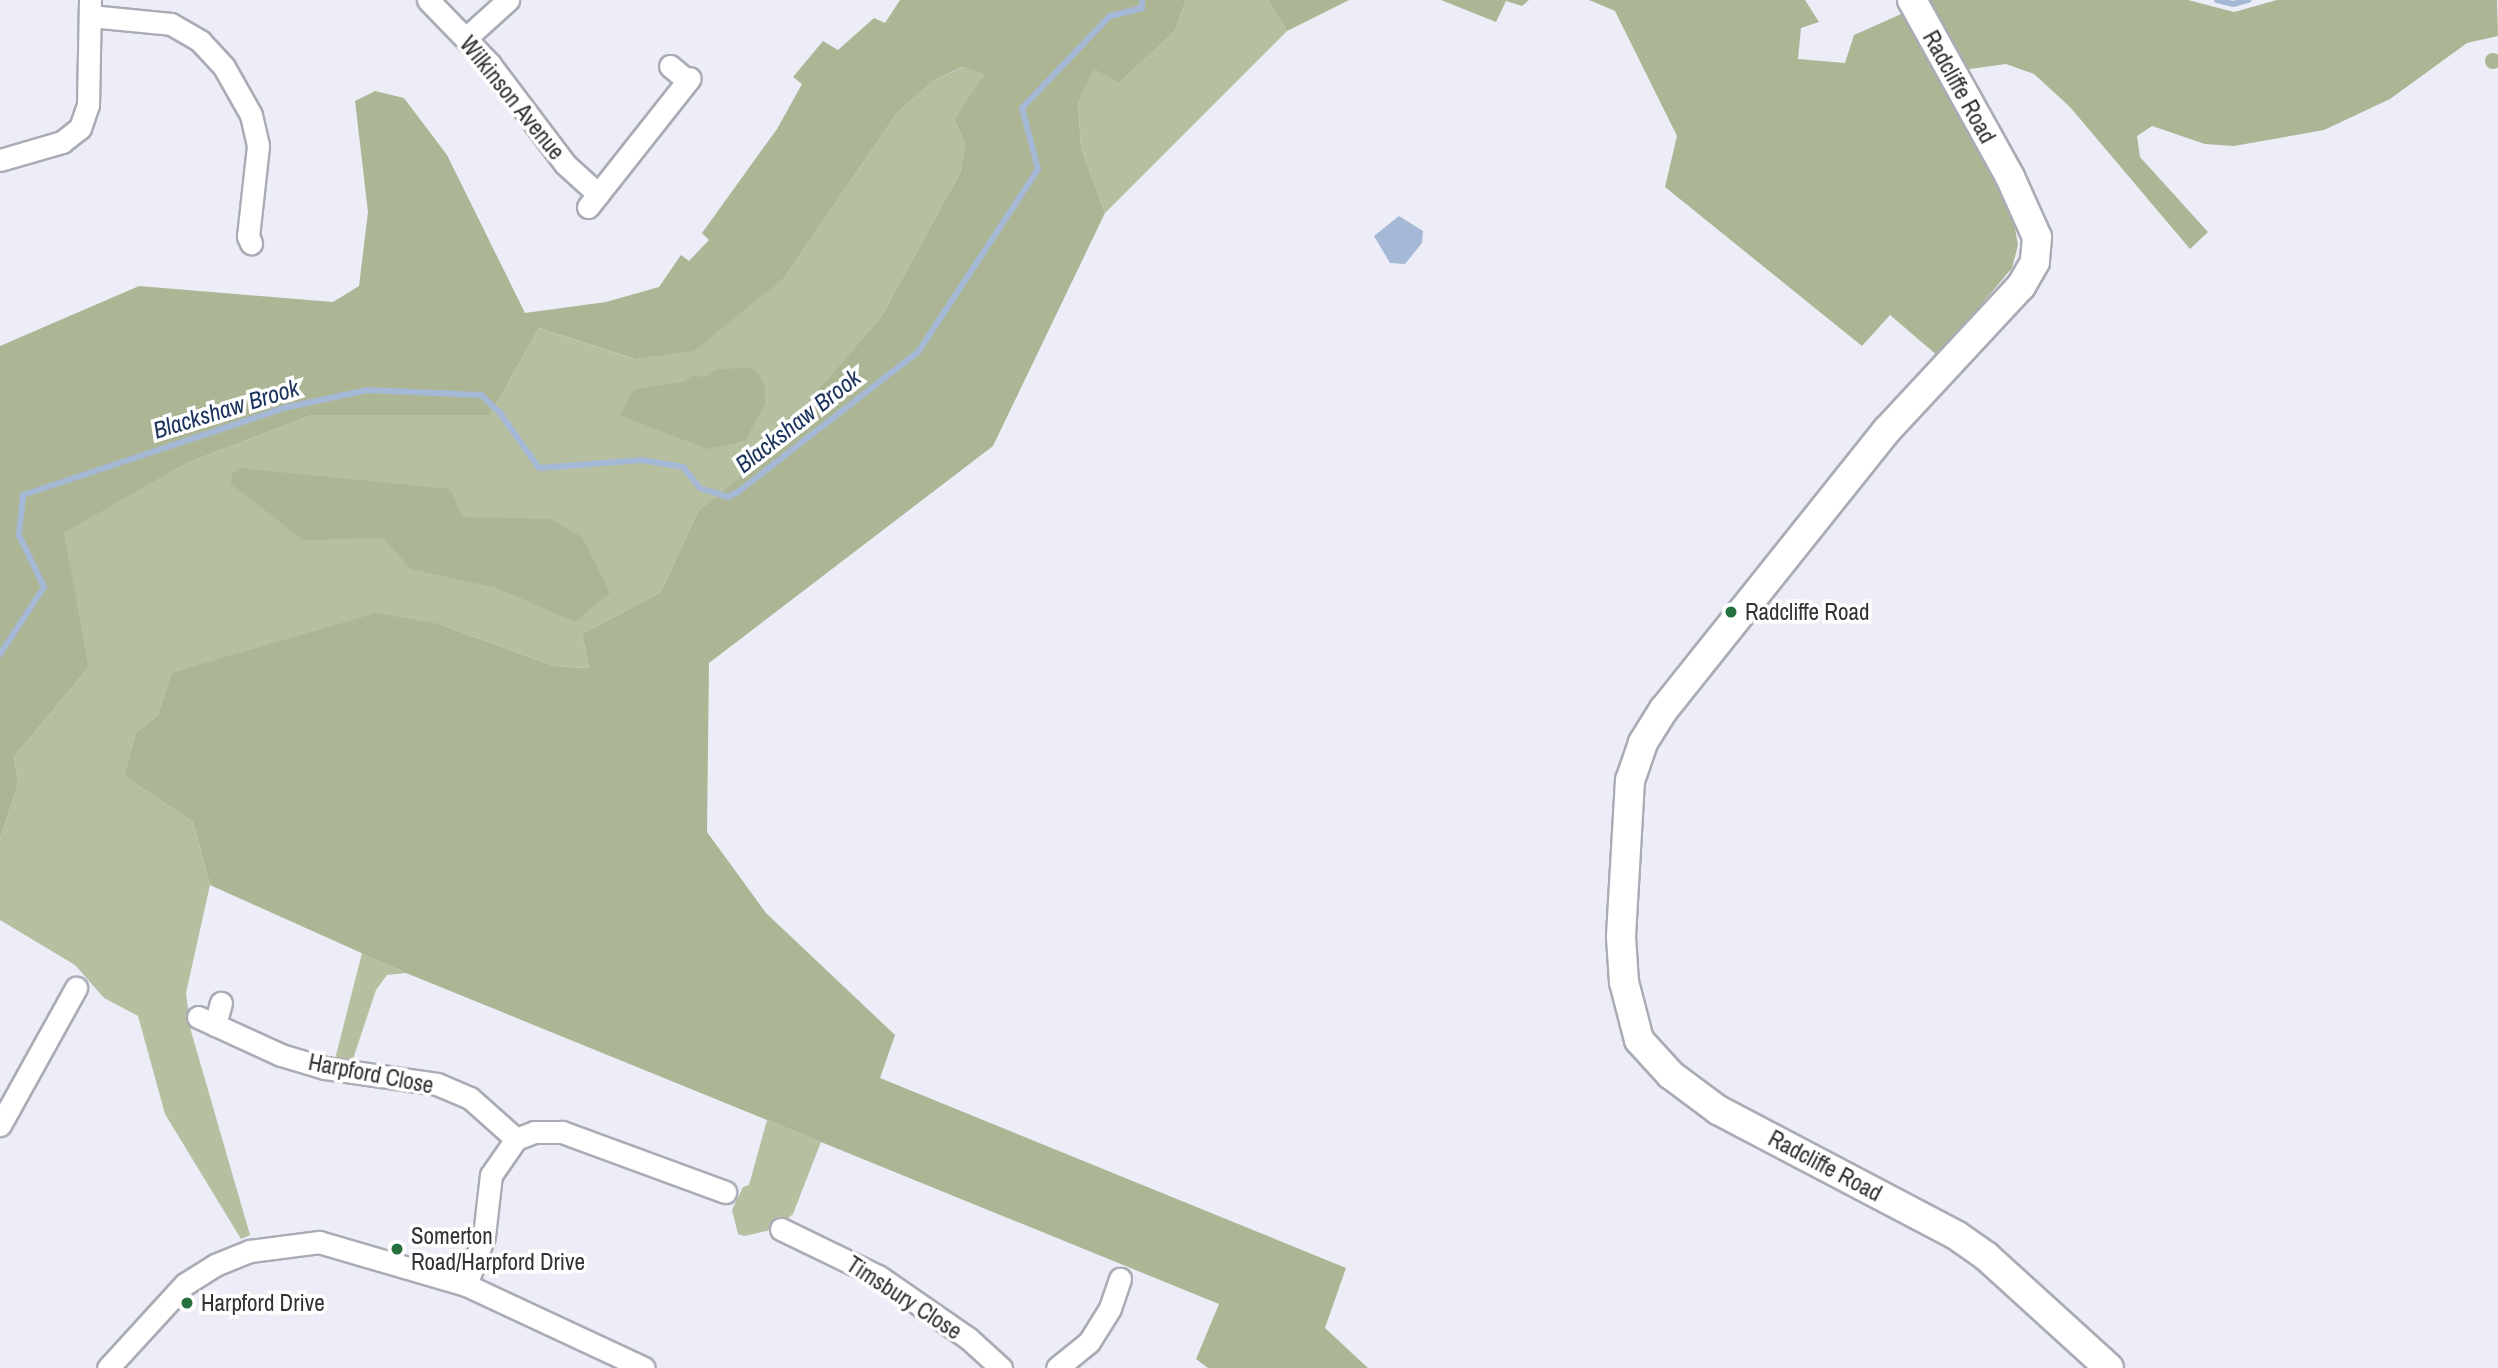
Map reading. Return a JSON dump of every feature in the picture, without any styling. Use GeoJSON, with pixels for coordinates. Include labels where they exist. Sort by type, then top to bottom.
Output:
{"type":"FeatureCollection","features":[{"type":"Feature","properties":{"kind":"main road","name":"Radcliffe Road"},"geometry":{"type":"LineString","coordinates":[[1912,0],[2010,177],[2037,237],[2035,262],[2021,286],[1887,430],[1664,709],[1643,743],[1630,780],[1621,937],[1623,982],[1639,1040],[1671,1075],[1718,1110],[1956,1235],[1986,1256],[2109,1368]]}},
{"type":"Feature","properties":{"kind":"street","name":"Wilkinson Avenue"},"geometry":{"type":"LineString","coordinates":[[428,0],[466,38],[593,200],[689,79],[670,66]]}},
{"type":"Feature","properties":{"kind":"street"},"geometry":{"type":"LineString","coordinates":[[466,38],[508,0]]}},
{"type":"Feature","properties":{"kind":"street"},"geometry":{"type":"LineString","coordinates":[[0,160],[62,142],[80,128],[88,105],[90,8],[171,24],[200,41],[224,67],[251,115],[258,146],[248,236],[251,243]]}},
{"type":"Feature","properties":{"kind":"street"},"geometry":{"type":"LineString","coordinates":[[0,1125],[70,1018],[76,988]]}},
{"type":"Feature","properties":{"kind":"street","name":"Harpford Close"},"geometry":{"type":"LineString","coordinates":[[221,1003],[207,1021],[281,1055],[325,1068],[437,1084],[470,1098],[516,1139]]}},
{"type":"Feature","properties":{"kind":"street"},"geometry":{"type":"LineString","coordinates":[[466,1286],[484,1236],[491,1175],[516,1139],[534,1132],[562,1132],[711,1194]]}},
{"type":"Feature","properties":{"kind":"street","name":"Timsbury Close"},"geometry":{"type":"LineString","coordinates":[[796,1229],[931,1310],[1001,1368]]}},
{"type":"Feature","properties":{"kind":"street"},"geometry":{"type":"LineString","coordinates":[[108,1368],[185,1284],[250,1251],[319,1242],[466,1286],[644,1368]]}},
{"type":"Feature","properties":{"kind":"street"},"geometry":{"type":"LineString","coordinates":[[1057,1368],[1089,1342],[1123,1293]]}},
{"type":"Feature","properties":{"kind":"green space"},"geometry":{"type":"Polygon","coordinates":[[[900,0],[1186,0],[1175,31],[1119,83],[1094,69],[1078,103],[1081,147],[1105,213],[993,446],[709,663],[707,832],[766,913],[895,1035],[880,1078],[1346,1268],[1325,1328],[1368,1368],[1208,1368],[1196,1359],[1219,1304],[406,973],[210,885],[193,822],[124,776],[136,732],[158,715],[171,673],[376,613],[439,624],[554,666],[589,668],[582,634],[661,592],[698,511],[745,474],[881,317],[960,173],[965,143],[954,119],[985,74],[962,67],[933,81],[897,113],[784,278],[694,351],[634,359],[539,328],[490,415],[312,415],[187,463],[64,533],[89,667],[14,757],[18,784],[0,839],[0,346],[139,286],[333,302],[359,286],[368,212],[355,101],[375,91],[404,98],[447,155],[525,313],[606,302],[659,287],[681,255],[689,261],[709,240],[702,233],[777,129],[802,84],[793,77],[823,41],[838,50],[874,18],[885,23],[900,0]]]}},
{"type":"Feature","properties":{"kind":"green space"},"geometry":{"type":"Polygon","coordinates":[[[1186,0],[1268,0],[1287,31],[1105,213],[1081,147],[1078,103],[1094,68],[1119,83],[1175,31],[1186,0]]]}},
{"type":"Feature","properties":{"kind":"green space"},"geometry":{"type":"Polygon","coordinates":[[[1268,0],[1349,0],[1287,31],[1268,0]]]}},
{"type":"Feature","properties":{"kind":"green space"},"geometry":{"type":"Polygon","coordinates":[[[1441,0],[1529,0],[1522,6],[1506,1],[1496,22],[1441,0]]]}},
{"type":"Feature","properties":{"kind":"green space"},"geometry":{"type":"Polygon","coordinates":[[[1589,0],[1805,0],[1819,22],[1801,28],[1798,59],[1845,63],[1854,35],[1908,11],[2013,217],[2018,245],[2012,268],[1938,356],[1890,315],[1862,346],[1665,187],[1677,136],[1615,11],[1589,0]]]}},
{"type":"Feature","properties":{"kind":"green space"},"geometry":{"type":"Polygon","coordinates":[[[1925,0],[2188,0],[2234,12],[2277,0],[2497,0],[2498,36],[2467,43],[2390,99],[2324,130],[2234,146],[2205,144],[2152,126],[2137,136],[2140,157],[2208,232],[2190,249],[2070,107],[2034,74],[2006,64],[1962,70],[1925,0]]]}},
{"type":"Feature","properties":{"kind":"green space"},"geometry":{"type":"Polygon","coordinates":[[[2493,53],[2501,61],[2493,69],[2485,61],[2493,53]]]}},
{"type":"Feature","properties":{"kind":"green space"},"geometry":{"type":"Polygon","coordinates":[[[963,67],[986,74],[954,119],[965,143],[960,173],[881,317],[745,475],[698,511],[661,592],[582,634],[589,668],[554,666],[439,624],[265,647],[171,673],[158,715],[136,732],[124,776],[193,822],[210,885],[186,993],[191,1031],[250,1235],[241,1239],[165,1114],[138,1016],[104,998],[75,965],[0,920],[0,839],[18,784],[14,757],[89,667],[63,533],[187,463],[312,415],[490,415],[539,328],[633,359],[784,278],[897,113],[933,81],[963,67]]]}},
{"type":"Feature","properties":{"kind":"green space"},"geometry":{"type":"Polygon","coordinates":[[[751,368],[758,372],[765,388],[765,404],[745,441],[707,449],[620,415],[634,389],[684,382],[692,376],[706,377],[716,369],[751,368]]]}},
{"type":"Feature","properties":{"kind":"green space"},"geometry":{"type":"Polygon","coordinates":[[[240,468],[450,489],[463,517],[550,519],[582,537],[610,593],[575,622],[497,588],[411,569],[383,538],[303,540],[231,484],[232,474],[240,468]]]}},
{"type":"Feature","properties":{"kind":"green space"},"geometry":{"type":"Polygon","coordinates":[[[362,953],[406,973],[387,975],[376,990],[353,1059],[335,1059],[362,953]]]}},
{"type":"Feature","properties":{"kind":"green space"},"geometry":{"type":"Polygon","coordinates":[[[767,1120],[821,1142],[793,1214],[775,1229],[744,1236],[738,1234],[732,1210],[743,1187],[749,1185],[767,1120]]]}},
{"type":"Feature","properties":{"kind":"water"},"geometry":{"type":"Polygon","coordinates":[[[1399,216],[1423,231],[1422,243],[1405,264],[1390,263],[1374,236],[1399,216]]]}},
{"type":"Feature","properties":{"kind":"waterway","name":"Blackshaw Brook"},"geometry":{"type":"LineString","coordinates":[[0,654],[44,587],[19,535],[23,495],[288,407],[367,390],[481,395],[500,413],[539,468],[642,460],[683,467],[700,488],[728,497],[738,492],[918,352],[1038,169],[1022,108],[1110,16],[1142,8],[1142,0]]}},
{"type":"Feature","properties":{"kind":"waterway","name":"Blackshaw Brook"},"geometry":{"type":"LineString","coordinates":[[2217,0],[2233,4],[2248,0]]}},
{"type":"Feature","properties":{"kind":"place","name":"Radcliffe Road"},"geometry":{"type":"Point","coordinates":[1731,612]}},
{"type":"Feature","properties":{"kind":"place","name":"Somerton Road/Harpford Drive"},"geometry":{"type":"Point","coordinates":[397,1249]}},
{"type":"Feature","properties":{"kind":"place","name":"Harpford Drive"},"geometry":{"type":"Point","coordinates":[187,1303]}}]}
